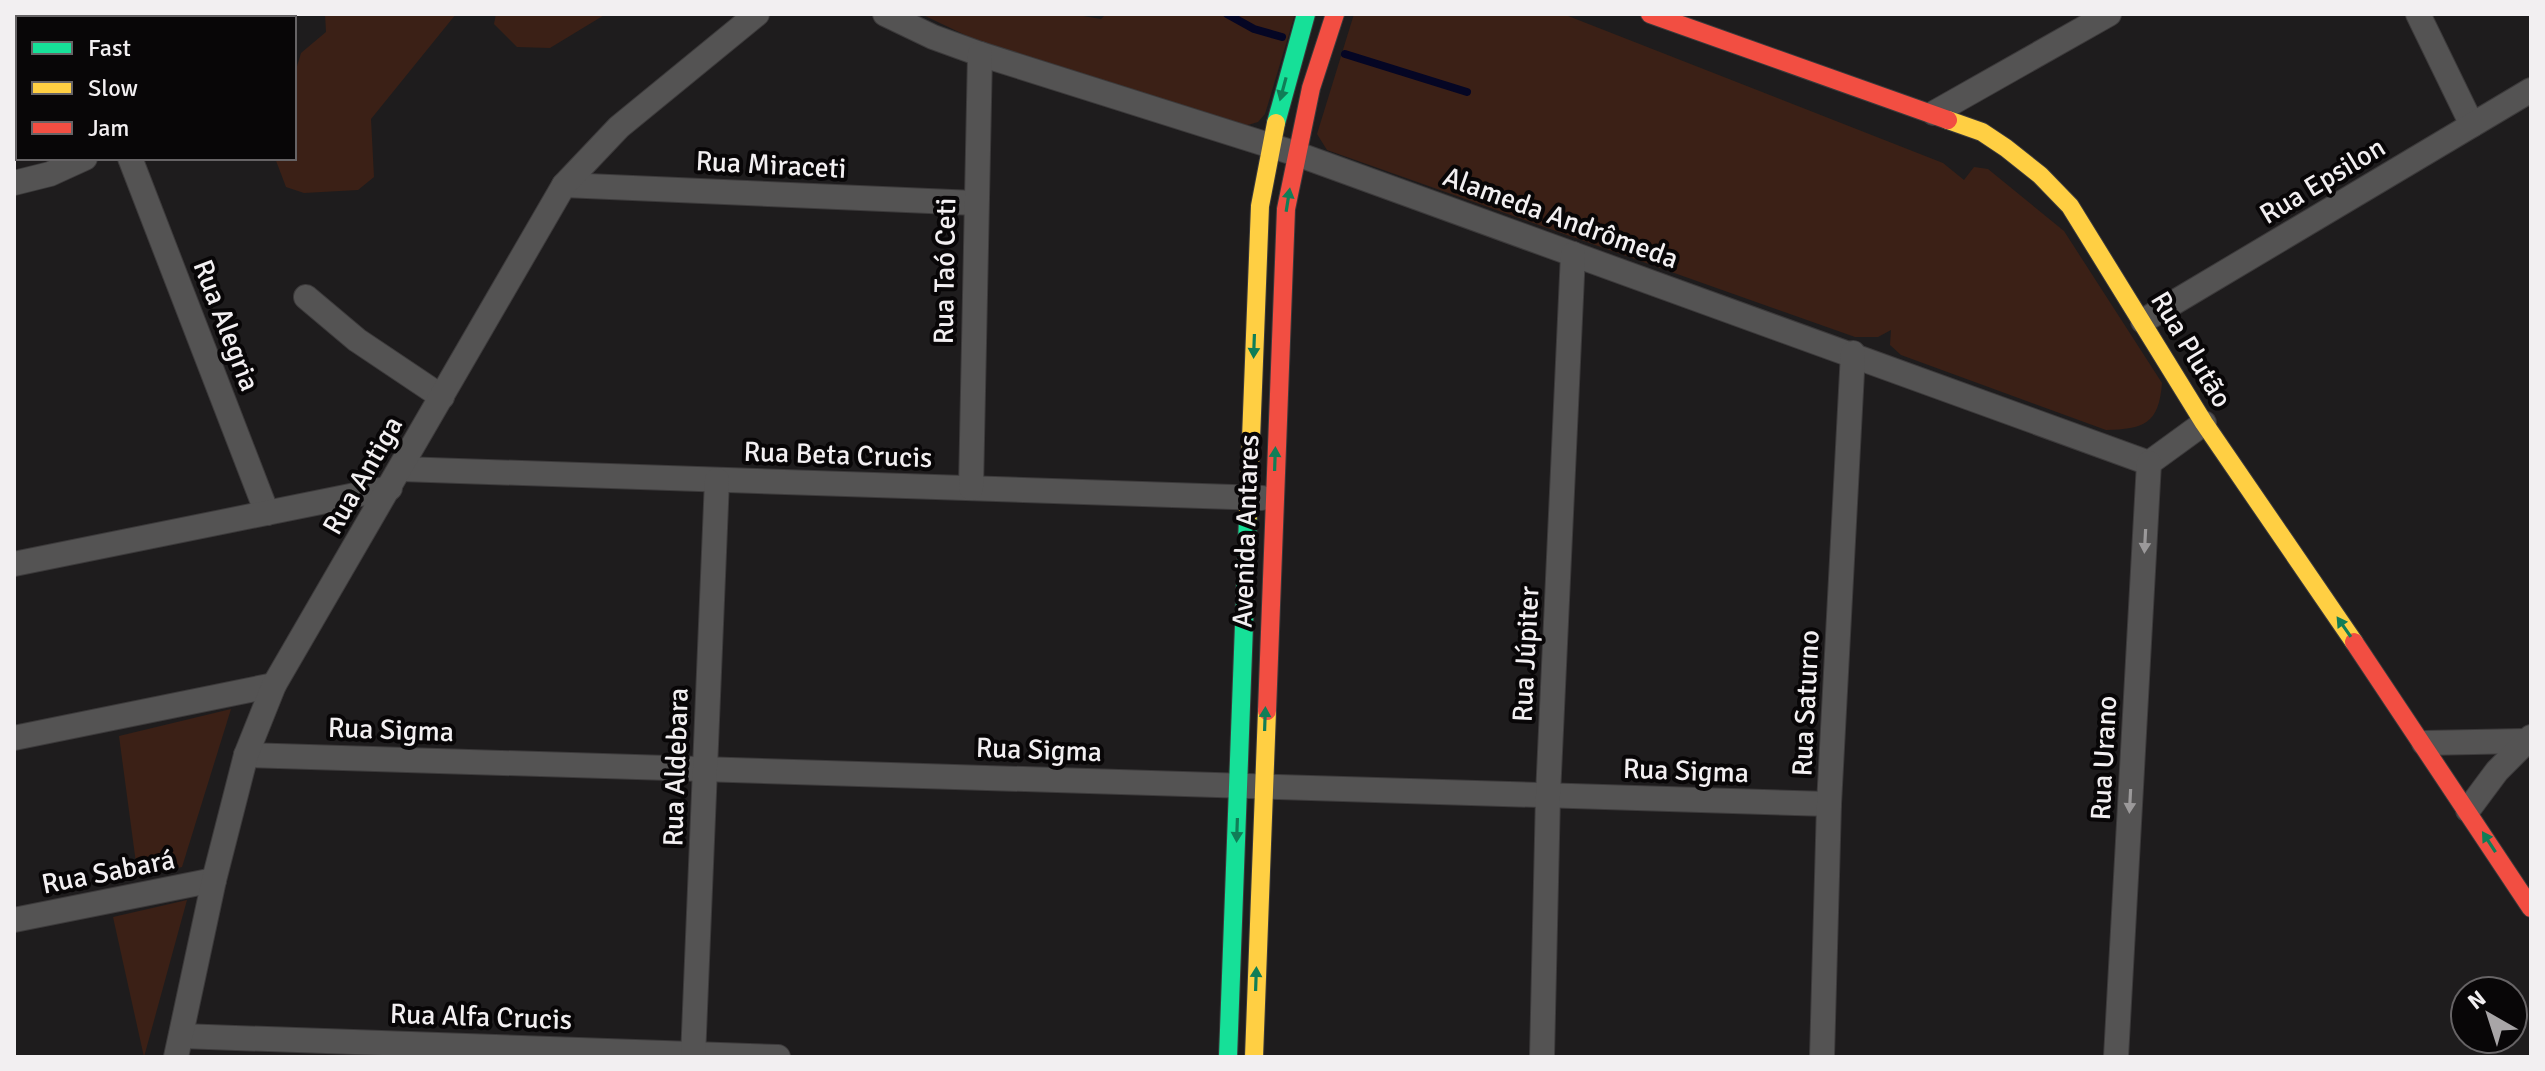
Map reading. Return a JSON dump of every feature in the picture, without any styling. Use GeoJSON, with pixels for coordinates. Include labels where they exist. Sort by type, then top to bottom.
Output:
{"type":"FeatureCollection","features":[{"type":"Feature","properties":{"kind":"main road","name":"Avenida Antares"},"geometry":{"type":"LineString","coordinates":[[1262,498],[1260,206],[1283,89],[1306,14]]}},
{"type":"Feature","properties":{"kind":"main road","name":"Avenida Antares"},"geometry":{"type":"LineString","coordinates":[[1228,1057],[1251,786],[1262,498],[1286,209],[1311,88],[1335,14]]}},
{"type":"Feature","properties":{"kind":"main road","name":"Rua Plutão"},"geometry":{"type":"LineString","coordinates":[[1650,14],[1982,132],[2017,155],[2056,188],[2143,321],[2204,423],[2424,743],[2531,908]]}},
{"type":"Feature","properties":{"kind":"main road","name":"Avenida Antares"},"geometry":{"type":"LineString","coordinates":[[1251,786],[1254,1057]]}},
{"type":"Feature","properties":{"kind":"street","name":"Rua Antiga"},"geometry":{"type":"LineString","coordinates":[[179,1046],[214,880],[246,755],[274,685],[564,185],[619,127],[757,14]]}},
{"type":"Feature","properties":{"kind":"street","name":"Alameda Andrômeda"},"geometry":{"type":"LineString","coordinates":[[885,14],[933,37],[980,54],[1297,154],[1853,353],[2149,463]]}},
{"type":"Feature","properties":{"kind":"street"},"geometry":{"type":"LineString","coordinates":[[1934,113],[2109,14]]}},
{"type":"Feature","properties":{"kind":"street"},"geometry":{"type":"LineString","coordinates":[[2418,14],[2472,125]]}},
{"type":"Feature","properties":{"kind":"street","name":"Rua Taó Ceti"},"geometry":{"type":"LineString","coordinates":[[971,488],[980,54]]}},
{"type":"Feature","properties":{"kind":"street","name":"Rua Epsilon"},"geometry":{"type":"LineString","coordinates":[[2143,321],[2531,90]]}},
{"type":"Feature","properties":{"kind":"street"},"geometry":{"type":"LineString","coordinates":[[14,183],[50,174],[81,160]]}},
{"type":"Feature","properties":{"kind":"street","name":"Rua Alegria"},"geometry":{"type":"LineString","coordinates":[[131,160],[267,513]]}},
{"type":"Feature","properties":{"kind":"street","name":"Rua Miraceti"},"geometry":{"type":"LineString","coordinates":[[564,185],[975,203]]}},
{"type":"Feature","properties":{"kind":"street","name":"Rua Júpiter"},"geometry":{"type":"LineString","coordinates":[[1542,1057],[1548,795],[1573,254]]}},
{"type":"Feature","properties":{"kind":"street"},"geometry":{"type":"LineString","coordinates":[[306,297],[357,340],[442,397]]}},
{"type":"Feature","properties":{"kind":"street","name":"Rua Saturno"},"geometry":{"type":"LineString","coordinates":[[1822,1057],[1829,804],[1853,353]]}},
{"type":"Feature","properties":{"kind":"street"},"geometry":{"type":"LineString","coordinates":[[2149,463],[2204,423]]}},
{"type":"Feature","properties":{"kind":"street","name":"Rua Urano"},"geometry":{"type":"LineString","coordinates":[[2116,1057],[2149,463]]}},
{"type":"Feature","properties":{"kind":"street","name":"Rua Beta Crucis"},"geometry":{"type":"LineString","coordinates":[[14,564],[267,513],[396,478],[717,480],[1262,498]]}},
{"type":"Feature","properties":{"kind":"street","name":"Rua Aldebara"},"geometry":{"type":"LineString","coordinates":[[693,1055],[717,480]]}},
{"type":"Feature","properties":{"kind":"street"},"geometry":{"type":"LineString","coordinates":[[14,738],[274,685]]}},
{"type":"Feature","properties":{"kind":"street"},"geometry":{"type":"LineString","coordinates":[[2424,743],[2527,739]]}},
{"type":"Feature","properties":{"kind":"street"},"geometry":{"type":"LineString","coordinates":[[2468,810],[2527,739]]}},
{"type":"Feature","properties":{"kind":"street","name":"Rua Sigma"},"geometry":{"type":"LineString","coordinates":[[246,755],[1829,804]]}},
{"type":"Feature","properties":{"kind":"street","name":"Rua Sabará"},"geometry":{"type":"LineString","coordinates":[[14,920],[214,880]]}},
{"type":"Feature","properties":{"kind":"street","name":"Rua Alfa Crucis"},"geometry":{"type":"LineString","coordinates":[[179,1046],[778,1057]]}},
{"type":"Feature","properties":{"kind":"shaded area"},"geometry":{"type":"Polygon","coordinates":[[[325,14],[456,14],[371,119],[374,177],[358,190],[304,193],[286,187],[276,160],[296,160],[296,69],[301,53],[326,32],[325,14]]]}},
{"type":"Feature","properties":{"kind":"shaded area"},"geometry":{"type":"Polygon","coordinates":[[[496,14],[606,14],[550,48],[517,47],[494,24],[496,14]]]}},
{"type":"Feature","properties":{"kind":"shaded area"},"geometry":{"type":"Polygon","coordinates":[[[921,14],[1071,14],[1101,19],[1106,14],[1295,14],[1265,114],[1258,122],[1241,127],[984,44],[921,14]]]}},
{"type":"Feature","properties":{"kind":"shaded area"},"geometry":{"type":"Polygon","coordinates":[[[1354,14],[1563,14],[1943,163],[1964,180],[1974,167],[1988,169],[2064,231],[2162,383],[2157,408],[2153,416],[2140,426],[2106,430],[1901,355],[1890,345],[1891,330],[1878,337],[1855,337],[1327,150],[1317,134],[1354,14]]]}},
{"type":"Feature","properties":{"kind":"shaded area"},"geometry":{"type":"Polygon","coordinates":[[[231,709],[182,867],[138,878],[119,736],[231,709]]]}},
{"type":"Feature","properties":{"kind":"shaded area"},"geometry":{"type":"Polygon","coordinates":[[[187,900],[144,1057],[113,917],[187,900]]]}},
{"type":"Feature","properties":{"kind":"waterway"},"geometry":{"type":"LineString","coordinates":[[1227,14],[1254,29],[1282,37]]}},
{"type":"Feature","properties":{"kind":"waterway"},"geometry":{"type":"LineString","coordinates":[[1345,54],[1467,92]]}},
{"type":"Feature","properties":{"kind":"traffic: fast"},"geometry":{"type":"LineString","coordinates":[[1276,123],[1306,14]]}},
{"type":"Feature","properties":{"kind":"traffic: fast"},"geometry":{"type":"LineString","coordinates":[[1228,1057],[1248,517]]}},
{"type":"Feature","properties":{"kind":"traffic: slow"},"geometry":{"type":"LineString","coordinates":[[1948,120],[1982,132],[2006,148],[2040,175],[2070,206],[2204,423],[2354,642]]}},
{"type":"Feature","properties":{"kind":"traffic: slow"},"geometry":{"type":"LineString","coordinates":[[1248,517],[1260,206],[1276,123]]}},
{"type":"Feature","properties":{"kind":"traffic: slow"},"geometry":{"type":"LineString","coordinates":[[1254,1057],[1267,711]]}},
{"type":"Feature","properties":{"kind":"traffic: jam"},"geometry":{"type":"LineString","coordinates":[[1267,711],[1286,209],[1311,88],[1335,14]]}},
{"type":"Feature","properties":{"kind":"traffic: jam"},"geometry":{"type":"LineString","coordinates":[[1650,14],[1948,120]]}},
{"type":"Feature","properties":{"kind":"traffic: jam"},"geometry":{"type":"LineString","coordinates":[[2354,642],[2531,908]]}}]}
